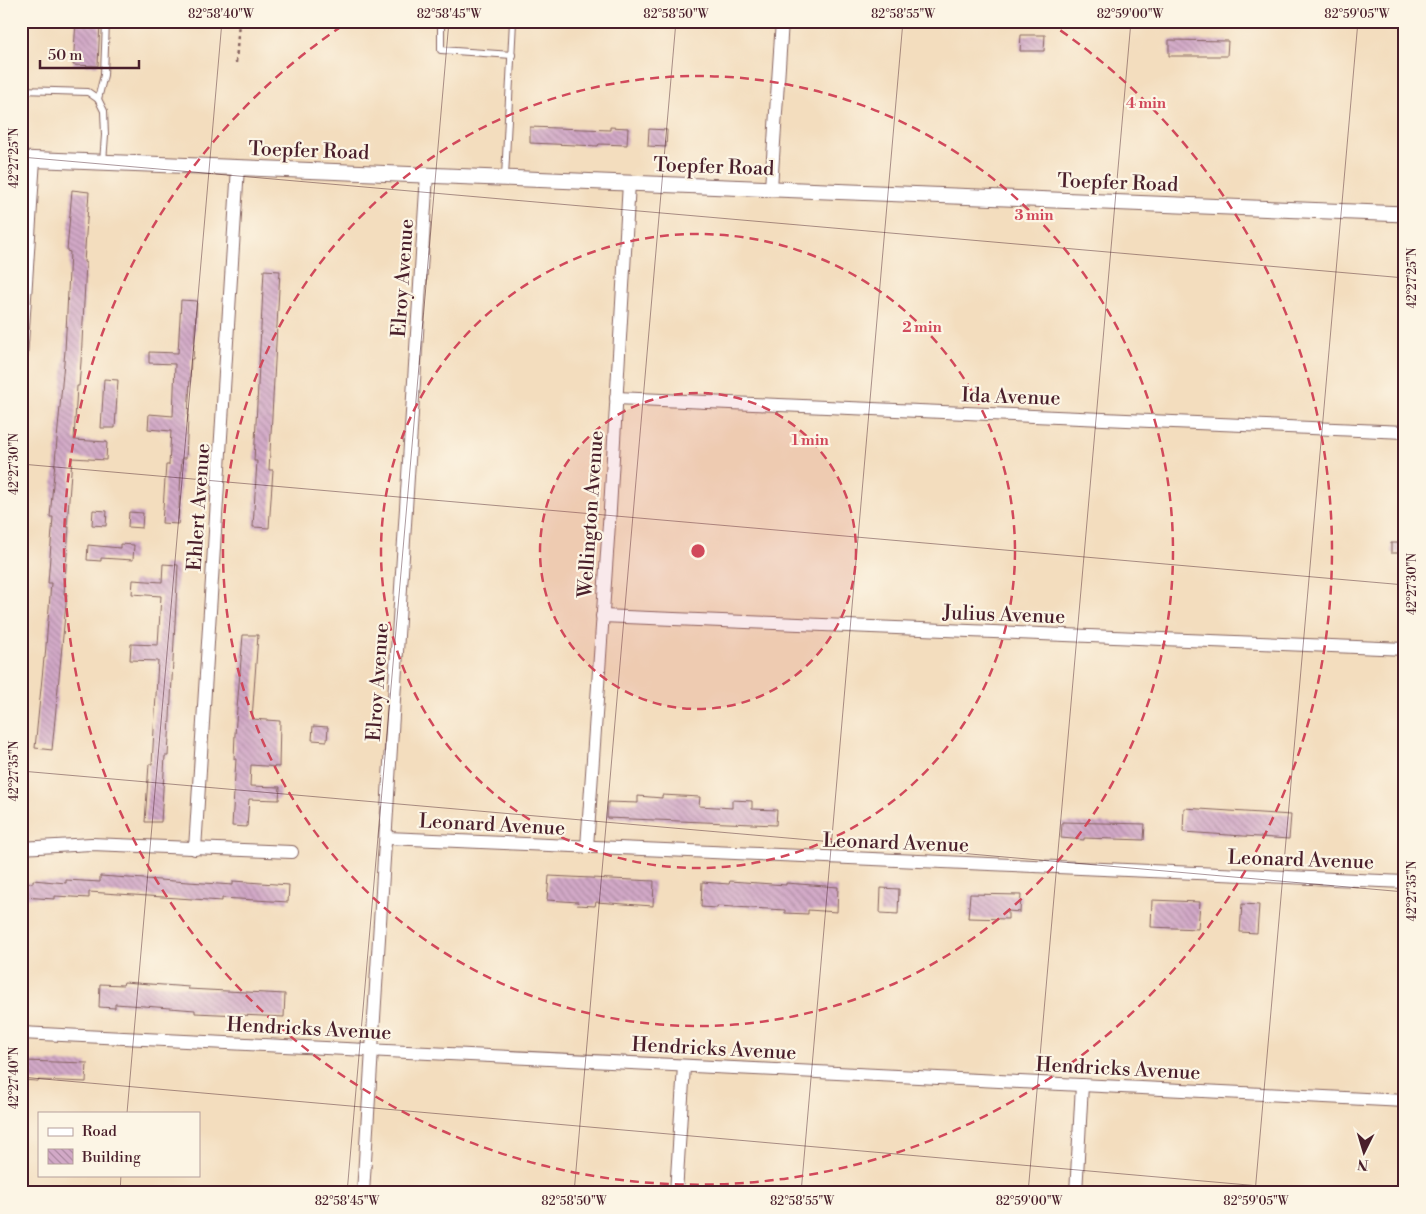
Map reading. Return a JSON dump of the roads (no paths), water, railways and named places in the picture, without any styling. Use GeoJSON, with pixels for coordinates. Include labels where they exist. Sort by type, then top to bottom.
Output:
{"type":"FeatureCollection","features":[{"type":"Feature","properties":{"kind":"street"},"geometry":{"type":"LineString","coordinates":[[771,188],[782,21]]}},
{"type":"Feature","properties":{"kind":"street"},"geometry":{"type":"LineString","coordinates":[[21,359],[28,159]]}},
{"type":"Feature","properties":{"kind":"street","name":"Toepfer Road"},"geometry":{"type":"LineString","coordinates":[[28,159],[1405,214]]}},
{"type":"Feature","properties":{"kind":"street","name":"Ehlert Avenue"},"geometry":{"type":"LineString","coordinates":[[195,849],[238,167]]}},
{"type":"Feature","properties":{"kind":"street","name":"Elroy Avenue"},"geometry":{"type":"LineString","coordinates":[[363,1193],[371,1050],[387,838],[427,174]]}},
{"type":"Feature","properties":{"kind":"street","name":"Wellington Avenue"},"geometry":{"type":"LineString","coordinates":[[587,847],[629,183]]}},
{"type":"Feature","properties":{"kind":"street","name":"Ida Avenue"},"geometry":{"type":"LineString","coordinates":[[616,398],[1405,432]]}},
{"type":"Feature","properties":{"kind":"street","name":"Julius Avenue"},"geometry":{"type":"LineString","coordinates":[[602,616],[1405,649]]}},
{"type":"Feature","properties":{"kind":"street","name":"Leonard Avenue"},"geometry":{"type":"LineString","coordinates":[[387,838],[1405,882]]}},
{"type":"Feature","properties":{"kind":"street"},"geometry":{"type":"LineString","coordinates":[[21,848],[92,844],[292,852]]}},
{"type":"Feature","properties":{"kind":"street","name":"Hendricks Avenue"},"geometry":{"type":"LineString","coordinates":[[21,1033],[1405,1101]]}},
{"type":"Feature","properties":{"kind":"street"},"geometry":{"type":"LineString","coordinates":[[676,1193],[684,1066]]}},
{"type":"Feature","properties":{"kind":"street"},"geometry":{"type":"LineString","coordinates":[[1076,1193],[1082,1085]]}},
{"type":"Feature","properties":{"kind":"lane"},"geometry":{"type":"LineString","coordinates":[[98,99],[104,75],[106,21]]}},
{"type":"Feature","properties":{"kind":"lane"},"geometry":{"type":"LineString","coordinates":[[441,21],[441,50],[512,55]]}},
{"type":"Feature","properties":{"kind":"lane"},"geometry":{"type":"LineString","coordinates":[[505,177],[513,21]]}},
{"type":"Feature","properties":{"kind":"lane"},"geometry":{"type":"LineString","coordinates":[[21,90],[88,92],[98,99],[104,111],[103,162]]}}]}
